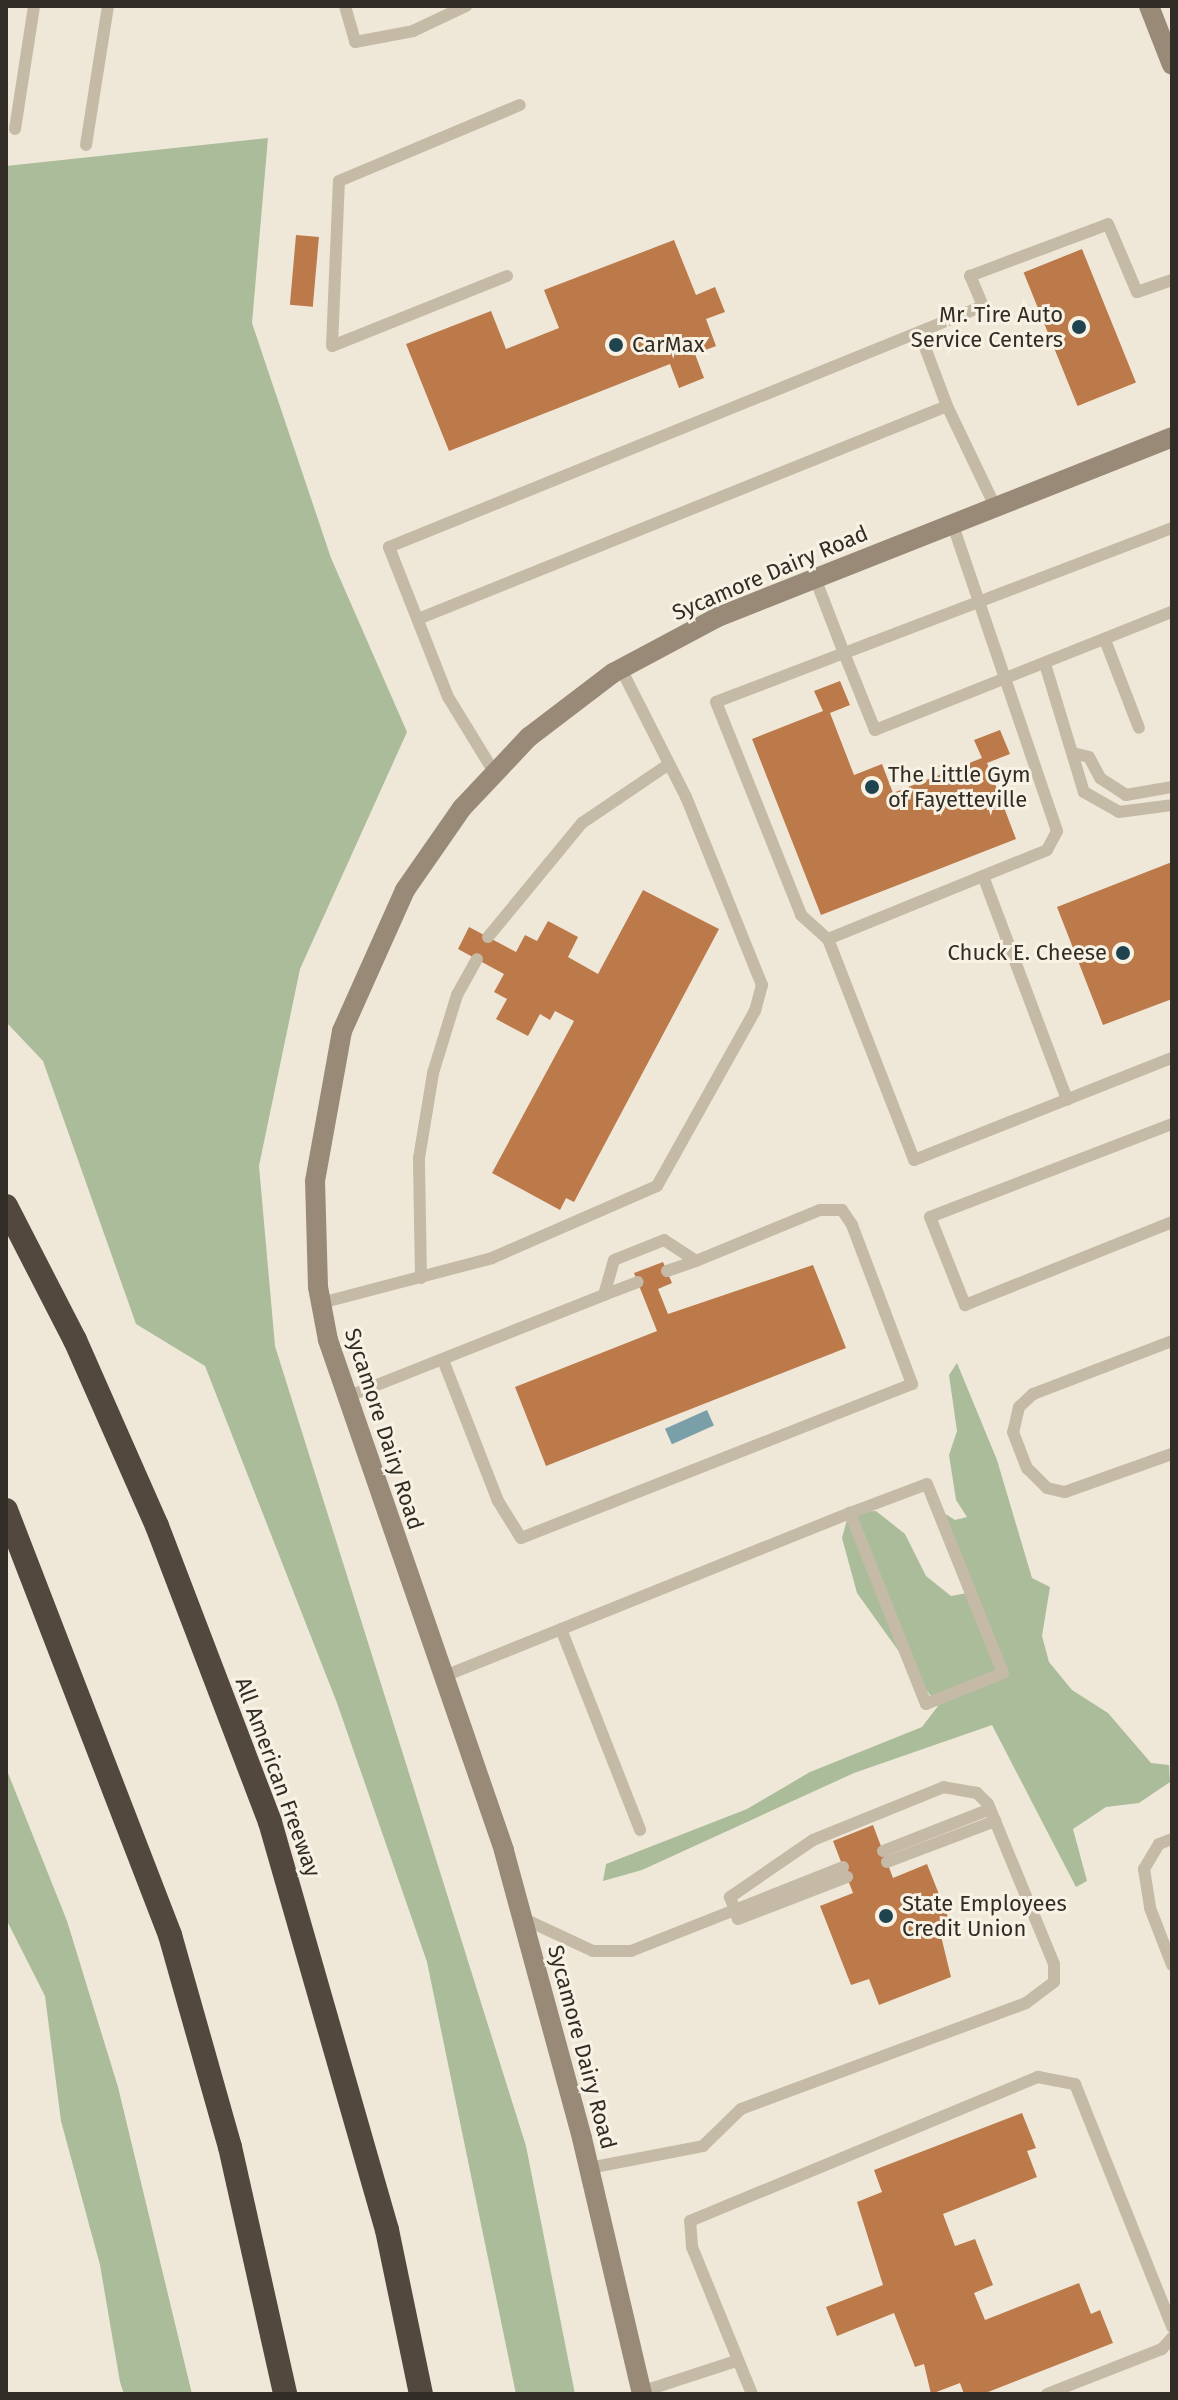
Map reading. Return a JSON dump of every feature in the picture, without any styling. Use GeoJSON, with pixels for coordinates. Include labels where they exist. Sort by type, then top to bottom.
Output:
{"type":"FeatureCollection","features":[{"type":"Feature","properties":{"kind":"highway"},"geometry":{"type":"LineString","coordinates":[[6,1197],[26,1245]]}},
{"type":"Feature","properties":{"kind":"highway","name":"All American Freeway"},"geometry":{"type":"LineString","coordinates":[[6,1206],[157,1526],[270,1822],[387,2230],[421,2394]]}},
{"type":"Feature","properties":{"kind":"highway"},"geometry":{"type":"LineString","coordinates":[[6,1510],[170,1935],[233,2161],[283,2388]]}},
{"type":"Feature","properties":{"kind":"street"},"geometry":{"type":"LineString","coordinates":[[1149,6],[1172,65]]}},
{"type":"Feature","properties":{"kind":"street","name":"Sycamore Dairy Road"},"geometry":{"type":"LineString","coordinates":[[642,2393],[589,2168],[522,1918],[344,1398],[321,1303],[315,1181],[342,1031],[405,890],[494,772],[529,737],[621,669],[718,617],[1172,437]]}},
{"type":"Feature","properties":{"kind":"lane"},"geometry":{"type":"LineString","coordinates":[[15,129],[34,6]]}},
{"type":"Feature","properties":{"kind":"lane"},"geometry":{"type":"LineString","coordinates":[[86,145],[108,6]]}},
{"type":"Feature","properties":{"kind":"lane"},"geometry":{"type":"LineString","coordinates":[[345,6],[355,42],[413,31],[466,6]]}},
{"type":"Feature","properties":{"kind":"lane"},"geometry":{"type":"LineString","coordinates":[[507,276],[332,346],[339,181],[520,105]]}},
{"type":"Feature","properties":{"kind":"lane"},"geometry":{"type":"LineString","coordinates":[[494,772],[448,697],[389,547],[983,306],[970,276],[1108,224],[1137,292],[1172,280]]}},
{"type":"Feature","properties":{"kind":"lane"},"geometry":{"type":"LineString","coordinates":[[920,334],[947,406],[995,506]]}},
{"type":"Feature","properties":{"kind":"lane"},"geometry":{"type":"LineString","coordinates":[[418,619],[947,406]]}},
{"type":"Feature","properties":{"kind":"lane"},"geometry":{"type":"LineString","coordinates":[[828,939],[1047,850],[1057,831],[1010,679],[952,523]]}},
{"type":"Feature","properties":{"kind":"lane"},"geometry":{"type":"LineString","coordinates":[[1172,528],[716,702],[801,915],[828,939],[914,1160],[1172,1058]]}},
{"type":"Feature","properties":{"kind":"lane"},"geometry":{"type":"LineString","coordinates":[[815,578],[875,730],[1010,679],[1172,612]]}},
{"type":"Feature","properties":{"kind":"lane"},"geometry":{"type":"LineString","coordinates":[[1105,640],[1139,728]]}},
{"type":"Feature","properties":{"kind":"lane"},"geometry":{"type":"LineString","coordinates":[[1045,664],[1077,754],[1072,767],[1084,792],[1104,808],[1134,814],[1172,805]]}},
{"type":"Feature","properties":{"kind":"lane"},"geometry":{"type":"LineString","coordinates":[[321,1303],[492,1258],[657,1186],[755,1011],[762,985],[669,764],[621,669]]}},
{"type":"Feature","properties":{"kind":"lane"},"geometry":{"type":"LineString","coordinates":[[1077,754],[1089,757],[1100,778],[1126,795],[1172,787]]}},
{"type":"Feature","properties":{"kind":"lane"},"geometry":{"type":"LineString","coordinates":[[488,937],[582,823],[669,764]]}},
{"type":"Feature","properties":{"kind":"lane"},"geometry":{"type":"LineString","coordinates":[[983,876],[1067,1100]]}},
{"type":"Feature","properties":{"kind":"lane"},"geometry":{"type":"LineString","coordinates":[[421,1278],[419,1158],[433,1073],[457,995],[477,959]]}},
{"type":"Feature","properties":{"kind":"lane"},"geometry":{"type":"LineString","coordinates":[[1172,1124],[930,1217],[965,1305],[1172,1222]]}},
{"type":"Feature","properties":{"kind":"lane"},"geometry":{"type":"LineString","coordinates":[[443,1360],[498,1501],[521,1538],[912,1384],[842,1210],[820,1210],[667,1271]]}},
{"type":"Feature","properties":{"kind":"lane"},"geometry":{"type":"LineString","coordinates":[[604,1295],[614,1260],[664,1240],[696,1261]]}},
{"type":"Feature","properties":{"kind":"lane"},"geometry":{"type":"LineString","coordinates":[[344,1398],[638,1282]]}},
{"type":"Feature","properties":{"kind":"lane"},"geometry":{"type":"LineString","coordinates":[[1172,1341],[1033,1394],[1019,1407],[1013,1432],[1027,1468],[1047,1488],[1065,1492],[1172,1454]]}},
{"type":"Feature","properties":{"kind":"lane"},"geometry":{"type":"LineString","coordinates":[[442,1677],[850,1513],[927,1484],[1003,1673],[926,1704],[850,1513]]}},
{"type":"Feature","properties":{"kind":"lane"},"geometry":{"type":"LineString","coordinates":[[561,1629],[640,1830]]}},
{"type":"Feature","properties":{"kind":"lane"},"geometry":{"type":"LineString","coordinates":[[589,2168],[703,2146],[741,2109],[1041,1996],[1054,1982],[1054,1964],[993,1815],[977,1793],[944,1787],[813,1840],[730,1897],[736,1914]]}},
{"type":"Feature","properties":{"kind":"lane"},"geometry":{"type":"LineString","coordinates":[[885,1856],[993,1815]]}},
{"type":"Feature","properties":{"kind":"lane"},"geometry":{"type":"LineString","coordinates":[[1172,1839],[1159,1844],[1144,1869],[1150,1908],[1172,1965]]}},
{"type":"Feature","properties":{"kind":"lane"},"geometry":{"type":"LineString","coordinates":[[522,1918],[593,1951],[661,1944],[845,1872]]}},
{"type":"Feature","properties":{"kind":"lane"},"geometry":{"type":"LineString","coordinates":[[752,2394],[692,2247],[690,2221],[1038,2077],[1075,2084],[1172,2327]]}},
{"type":"Feature","properties":{"kind":"lane"},"geometry":{"type":"LineString","coordinates":[[1047,2394],[1162,2349],[1172,2338]]}},
{"type":"Feature","properties":{"kind":"lane"},"geometry":{"type":"LineString","coordinates":[[642,2393],[736,2361]]}},
{"type":"Feature","properties":{"kind":"green space"},"geometry":{"type":"Polygon","coordinates":[[[268,138],[252,323],[331,558],[407,732],[300,969],[259,1166],[275,1346],[526,2146],[575,2394],[516,2394],[427,1962],[337,1703],[205,1366],[136,1324],[43,1061],[6,1022],[6,166],[268,138]]]}},
{"type":"Feature","properties":{"kind":"green space"},"geometry":{"type":"Polygon","coordinates":[[[957,1363],[997,1460],[1032,1578],[1050,1587],[1042,1636],[1049,1662],[1072,1690],[1108,1713],[1151,1763],[1169,1765],[1170,1782],[1139,1803],[1106,1807],[1073,1829],[1087,1881],[1076,1887],[992,1725],[854,1773],[642,1870],[603,1881],[606,1864],[747,1809],[810,1772],[922,1727],[938,1706],[857,1593],[842,1538],[849,1512],[876,1511],[905,1534],[926,1576],[951,1596],[967,1593],[939,1510],[955,1520],[967,1517],[956,1500],[949,1455],[957,1431],[949,1375],[957,1363]]]}},
{"type":"Feature","properties":{"kind":"green space"},"geometry":{"type":"Polygon","coordinates":[[[6,1768],[67,1921],[118,2087],[192,2394],[124,2394],[120,2382],[100,2265],[61,2121],[45,1996],[6,1919],[6,1768]]]}},
{"type":"Feature","properties":{"kind":"water"},"geometry":{"type":"Polygon","coordinates":[[[707,1410],[714,1426],[672,1444],[665,1429],[707,1410]]]}},
{"type":"Feature","properties":{"kind":"building"},"geometry":{"type":"Polygon","coordinates":[[[296,235],[319,237],[313,307],[290,305],[296,235]]]}},
{"type":"Feature","properties":{"kind":"building","name":"CarMax"},"geometry":{"type":"Polygon","coordinates":[[[674,240],[696,295],[715,287],[725,312],[706,319],[716,346],[695,354],[704,378],[679,388],[670,364],[449,451],[406,344],[491,311],[506,349],[559,328],[544,290],[674,240]]]}},
{"type":"Feature","properties":{"kind":"building","name":"Mr. Tire Auto Service Centers"},"geometry":{"type":"Polygon","coordinates":[[[1082,249],[1136,383],[1078,406],[1024,273],[1082,249]]]}},
{"type":"Feature","properties":{"kind":"building"},"geometry":{"type":"Polygon","coordinates":[[[840,681],[850,705],[830,713],[854,775],[882,764],[893,793],[982,758],[974,740],[1000,730],[1010,754],[987,763],[1016,839],[821,915],[752,739],[823,711],[814,691],[840,681]]]}},
{"type":"Feature","properties":{"kind":"building","name":"Chuck E. Cheese"},"geometry":{"type":"Polygon","coordinates":[[[1172,862],[1172,999],[1103,1025],[1057,907],[1172,862]]]}},
{"type":"Feature","properties":{"kind":"building"},"geometry":{"type":"Polygon","coordinates":[[[643,890],[719,929],[574,1202],[566,1198],[560,1210],[492,1173],[574,1021],[555,1011],[550,1020],[540,1014],[528,1036],[496,1019],[507,999],[494,992],[504,974],[458,949],[469,927],[516,952],[525,935],[537,941],[548,921],[578,937],[568,957],[598,974],[643,890]]]}},
{"type":"Feature","properties":{"kind":"building"},"geometry":{"type":"Polygon","coordinates":[[[663,1262],[672,1283],[658,1289],[668,1314],[813,1265],[846,1348],[546,1466],[515,1387],[657,1331],[634,1273],[663,1262]]]}},
{"type":"Feature","properties":{"kind":"building","name":"State Employees Credit Union"},"geometry":{"type":"Polygon","coordinates":[[[873,1825],[893,1878],[927,1864],[952,1927],[940,1932],[951,1977],[879,2005],[869,1979],[851,1985],[820,1906],[853,1893],[833,1841],[873,1825]]]}},
{"type":"Feature","properties":{"kind":"building"},"geometry":{"type":"Polygon","coordinates":[[[1022,2113],[1036,2148],[1027,2151],[1037,2177],[943,2214],[955,2246],[975,2239],[993,2285],[974,2293],[985,2320],[1079,2283],[1091,2314],[1100,2310],[1113,2343],[983,2394],[964,2394],[960,2383],[931,2394],[924,2364],[915,2367],[894,2313],[837,2336],[826,2307],[883,2285],[857,2202],[882,2192],[874,2170],[1022,2113]]]}},
{"type":"Feature","properties":{"kind":"place","name":"Mr. Tire Auto Service Centers"},"geometry":{"type":"Point","coordinates":[1079,327]}},
{"type":"Feature","properties":{"kind":"place","name":"CarMax"},"geometry":{"type":"Point","coordinates":[616,345]}},
{"type":"Feature","properties":{"kind":"place","name":"The Little Gym of Fayetteville"},"geometry":{"type":"Point","coordinates":[872,787]}},
{"type":"Feature","properties":{"kind":"place","name":"Chuck E. Cheese"},"geometry":{"type":"Point","coordinates":[1123,953]}},
{"type":"Feature","properties":{"kind":"place","name":"State Employees Credit Union"},"geometry":{"type":"Point","coordinates":[886,1916]}}]}
